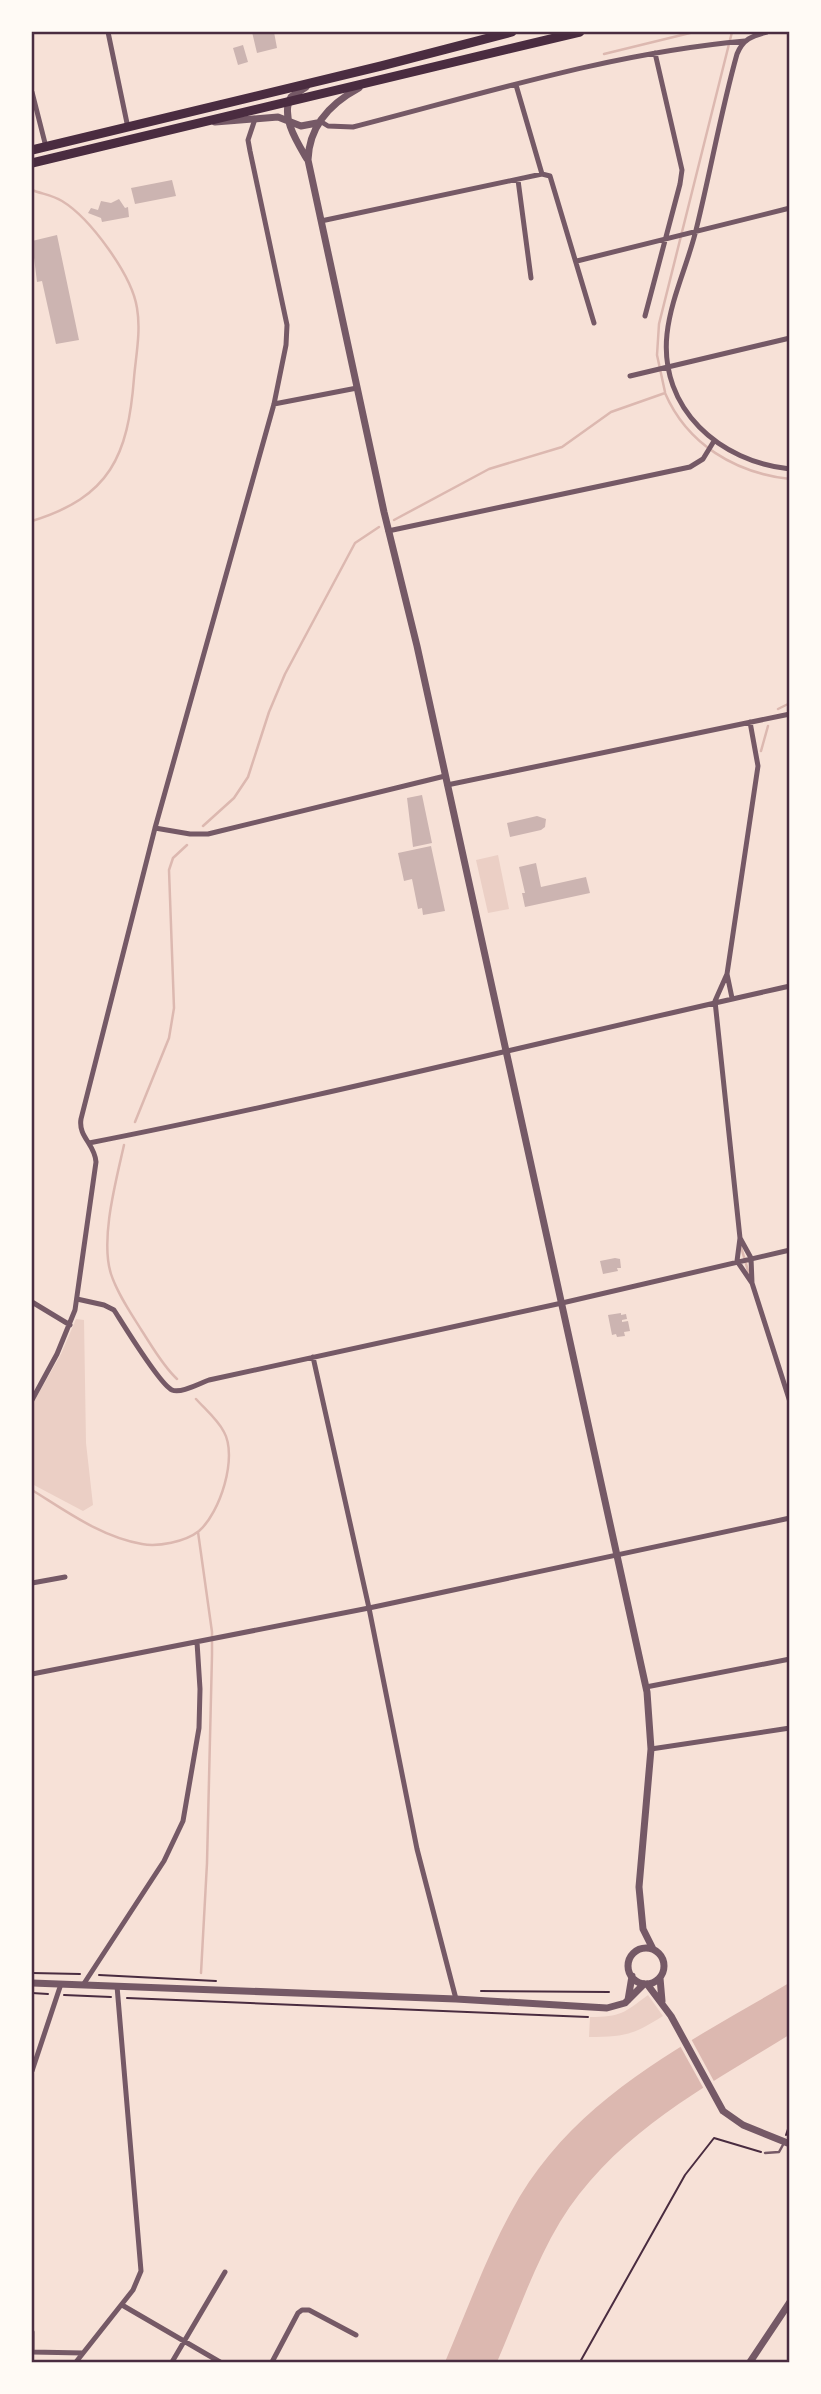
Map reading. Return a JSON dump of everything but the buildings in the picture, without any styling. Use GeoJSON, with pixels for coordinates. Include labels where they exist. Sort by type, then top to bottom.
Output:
{"type":"FeatureCollection","features":[{"type":"Feature","properties":{"kind":"main road"},"geometry":{"type":"LineString","coordinates":[[32,150],[512,32]]}},
{"type":"Feature","properties":{"kind":"main road"},"geometry":{"type":"LineString","coordinates":[[32,163],[580,32]]}},
{"type":"Feature","properties":{"kind":"street"},"geometry":{"type":"LineString","coordinates":[[108,32],[128,128]]}},
{"type":"Feature","properties":{"kind":"street"},"geometry":{"type":"LineString","coordinates":[[194,125],[278,117],[302,126],[319,122],[328,126],[353,127],[610,60],[694,46],[745,41],[767,32]]}},
{"type":"Feature","properties":{"kind":"street"},"geometry":{"type":"LineString","coordinates":[[745,41],[736,60],[697,230],[669,321],[665,368],[686,413],[713,443],[741,456],[789,469]]}},
{"type":"Feature","properties":{"kind":"street"},"geometry":{"type":"LineString","coordinates":[[645,316],[682,170],[654,53]]}},
{"type":"Feature","properties":{"kind":"street"},"geometry":{"type":"LineString","coordinates":[[318,81],[294,93],[286,110],[307,160],[321,221],[388,531],[417,646],[505,1053],[619,1555],[646,1687],[651,1749],[639,1887],[643,1929],[664,1964],[660,1978],[662,2002]]}},
{"type":"Feature","properties":{"kind":"street"},"geometry":{"type":"LineString","coordinates":[[307,160],[309,144],[319,122],[338,101],[369,83]]}},
{"type":"Feature","properties":{"kind":"street"},"geometry":{"type":"LineString","coordinates":[[516,85],[542,174]]}},
{"type":"Feature","properties":{"kind":"street"},"geometry":{"type":"LineString","coordinates":[[32,92],[46,147]]}},
{"type":"Feature","properties":{"kind":"street"},"geometry":{"type":"LineString","coordinates":[[32,1400],[70,1325],[77,1299],[96,1162],[93,1148],[81,1132],[81,1119],[155,828],[274,404],[287,331],[248,140],[255,118]]}},
{"type":"Feature","properties":{"kind":"street"},"geometry":{"type":"LineString","coordinates":[[321,221],[542,174],[550,176],[594,323]]}},
{"type":"Feature","properties":{"kind":"street"},"geometry":{"type":"LineString","coordinates":[[518,180],[531,278]]}},
{"type":"Feature","properties":{"kind":"street"},"geometry":{"type":"LineString","coordinates":[[577,261],[789,208]]}},
{"type":"Feature","properties":{"kind":"street"},"geometry":{"type":"LineString","coordinates":[[631,376],[789,338]]}},
{"type":"Feature","properties":{"kind":"street"},"geometry":{"type":"LineString","coordinates":[[274,404],[357,388]]}},
{"type":"Feature","properties":{"kind":"street"},"geometry":{"type":"LineString","coordinates":[[388,531],[690,467],[698,463],[713,443]]}},
{"type":"Feature","properties":{"kind":"street"},"geometry":{"type":"LineString","coordinates":[[447,785],[789,714]]}},
{"type":"Feature","properties":{"kind":"street"},"geometry":{"type":"LineString","coordinates":[[750,722],[758,766],[727,974],[717,1001],[740,1238],[738,1261],[752,1283]]}},
{"type":"Feature","properties":{"kind":"street"},"geometry":{"type":"LineString","coordinates":[[155,828],[208,834],[445,776]]}},
{"type":"Feature","properties":{"kind":"street"},"geometry":{"type":"LineString","coordinates":[[727,974],[730,998]]}},
{"type":"Feature","properties":{"kind":"street"},"geometry":{"type":"LineString","coordinates":[[89,1143],[505,1053],[789,986]]}},
{"type":"Feature","properties":{"kind":"street"},"geometry":{"type":"LineString","coordinates":[[740,1238],[750,1258],[752,1283],[789,1402]]}},
{"type":"Feature","properties":{"kind":"street"},"geometry":{"type":"LineString","coordinates":[[77,1299],[114,1310],[162,1380],[172,1390],[178,1391],[209,1380],[789,1250]]}},
{"type":"Feature","properties":{"kind":"street"},"geometry":{"type":"LineString","coordinates":[[32,1302],[70,1325]]}},
{"type":"Feature","properties":{"kind":"street"},"geometry":{"type":"LineString","coordinates":[[313,1357],[369,1608],[418,1849],[456,1999]]}},
{"type":"Feature","properties":{"kind":"street"},"geometry":{"type":"LineString","coordinates":[[32,1674],[369,1608],[789,1518]]}},
{"type":"Feature","properties":{"kind":"street"},"geometry":{"type":"LineString","coordinates":[[32,1583],[65,1577]]}},
{"type":"Feature","properties":{"kind":"street"},"geometry":{"type":"LineString","coordinates":[[83,1985],[164,1861],[183,1821],[199,1728],[197,1642]]}},
{"type":"Feature","properties":{"kind":"street"},"geometry":{"type":"LineString","coordinates":[[646,1687],[789,1659]]}},
{"type":"Feature","properties":{"kind":"street"},"geometry":{"type":"LineString","coordinates":[[651,1749],[789,1728]]}},
{"type":"Feature","properties":{"kind":"street"},"geometry":{"type":"LineString","coordinates":[[628,2000],[632,1976],[629,1960],[636,1951],[643,1929]]}},
{"type":"Feature","properties":{"kind":"street"},"geometry":{"type":"LineString","coordinates":[[636,1951],[643,1948],[653,1949]]}},
{"type":"Feature","properties":{"kind":"street"},"geometry":{"type":"LineString","coordinates":[[632,1976],[645,1984],[662,2002],[720,2106],[728,2115],[743,2125],[787,2143]]}},
{"type":"Feature","properties":{"kind":"street"},"geometry":{"type":"LineString","coordinates":[[32,1983],[456,1999],[607,2008],[619,2006],[645,1984],[660,1978]]}},
{"type":"Feature","properties":{"kind":"street"},"geometry":{"type":"LineString","coordinates":[[32,2071],[61,1984]]}},
{"type":"Feature","properties":{"kind":"street"},"geometry":{"type":"LineString","coordinates":[[76,2362],[122,2305],[139,2279],[141,2264],[117,1986]]}},
{"type":"Feature","properties":{"kind":"street"},"geometry":{"type":"LineString","coordinates":[[172,2362],[225,2272]]}},
{"type":"Feature","properties":{"kind":"street"},"geometry":{"type":"LineString","coordinates":[[750,2362],[789,2302]]}},
{"type":"Feature","properties":{"kind":"street"},"geometry":{"type":"LineString","coordinates":[[122,2305],[220,2362]]}},
{"type":"Feature","properties":{"kind":"street"},"geometry":{"type":"LineString","coordinates":[[272,2362],[302,2310],[309,2310],[356,2336]]}},
{"type":"Feature","properties":{"kind":"street"},"geometry":{"type":"LineString","coordinates":[[32,2332],[32,2352],[83,2353]]}},
{"type":"Feature","properties":{"kind":"lane"},"geometry":{"type":"LineString","coordinates":[[765,2153],[779,2152],[787,2143]]}},
{"type":"Feature","properties":{"kind":"path"},"geometry":{"type":"LineString","coordinates":[[32,1973],[215,1981]]}},
{"type":"Feature","properties":{"kind":"path"},"geometry":{"type":"LineString","coordinates":[[480,1991],[609,1992]]}},
{"type":"Feature","properties":{"kind":"path"},"geometry":{"type":"LineString","coordinates":[[32,1993],[588,2017]]}},
{"type":"Feature","properties":{"kind":"path"},"geometry":{"type":"LineString","coordinates":[[580,2362],[698,2156],[714,2138],[765,2153]]}},
{"type":"Feature","properties":{"kind":"shaded area"},"geometry":{"type":"Polygon","coordinates":[[[498,855],[509,909],[488,913],[476,860],[498,855]]]}},
{"type":"Feature","properties":{"kind":"shaded area"},"geometry":{"type":"Polygon","coordinates":[[[76,1319],[84,1320],[86,1443],[93,1505],[83,1511],[32,1484],[32,1405],[61,1354],[76,1319]]]}},
{"type":"Feature","properties":{"kind":"shaded area"},"geometry":{"type":"Polygon","coordinates":[[[789,1983],[789,2035],[663,2115],[607,2163],[582,2191],[560,2222],[542,2256],[497,2362],[445,2362],[484,2268],[511,2212],[536,2172],[565,2137],[633,2078],[709,2029],[789,1983]]]}},
{"type":"Feature","properties":{"kind":"shaded area"},"geometry":{"type":"Polygon","coordinates":[[[648,1995],[663,2016],[628,2034],[589,2037],[590,2017],[622,2013],[648,1995]]]}},
{"type":"Feature","properties":{"kind":"pier"},"geometry":{"type":"Polygon","coordinates":[[[690,2037],[716,2085],[705,2091],[679,2044],[690,2037]]]}},
{"type":"Feature","properties":{"kind":"waterway"},"geometry":{"type":"LineString","coordinates":[[604,54],[694,32]]}},
{"type":"Feature","properties":{"kind":"waterway"},"geometry":{"type":"LineString","coordinates":[[665,392],[657,355],[659,324],[732,32]]}},
{"type":"Feature","properties":{"kind":"waterway"},"geometry":{"type":"LineString","coordinates":[[32,190],[55,197],[73,209],[108,248],[133,295],[138,325],[127,430],[110,470],[97,486],[80,500],[32,521]]}},
{"type":"Feature","properties":{"kind":"waterway"},"geometry":{"type":"LineString","coordinates":[[394,520],[489,469],[562,447],[611,412],[665,393],[686,427],[715,453],[750,470],[790,479]]}},
{"type":"Feature","properties":{"kind":"waterway"},"geometry":{"type":"LineString","coordinates":[[203,826],[234,798],[248,777],[269,712],[285,674],[355,543],[379,527]]}},
{"type":"Feature","properties":{"kind":"waterway"},"geometry":{"type":"LineString","coordinates":[[778,709],[790,703]]}},
{"type":"Feature","properties":{"kind":"waterway"},"geometry":{"type":"LineString","coordinates":[[761,751],[768,726]]}},
{"type":"Feature","properties":{"kind":"waterway"},"geometry":{"type":"LineString","coordinates":[[135,1122],[169,1038],[174,1008],[169,870],[173,858],[187,845]]}},
{"type":"Feature","properties":{"kind":"waterway"},"geometry":{"type":"LineString","coordinates":[[124,1145],[108,1227],[108,1260],[111,1274],[121,1297],[142,1331],[177,1379]]}},
{"type":"Feature","properties":{"kind":"waterway"},"geometry":{"type":"LineString","coordinates":[[741,1247],[749,1274]]}},
{"type":"Feature","properties":{"kind":"waterway"},"geometry":{"type":"LineString","coordinates":[[32,1490],[84,1522],[127,1541],[156,1545],[179,1541],[193,1535],[207,1523],[220,1498],[229,1455],[224,1432],[196,1399]]}},
{"type":"Feature","properties":{"kind":"waterway"},"geometry":{"type":"LineString","coordinates":[[198,1532],[212,1632],[207,1863],[201,1973]]}}]}
